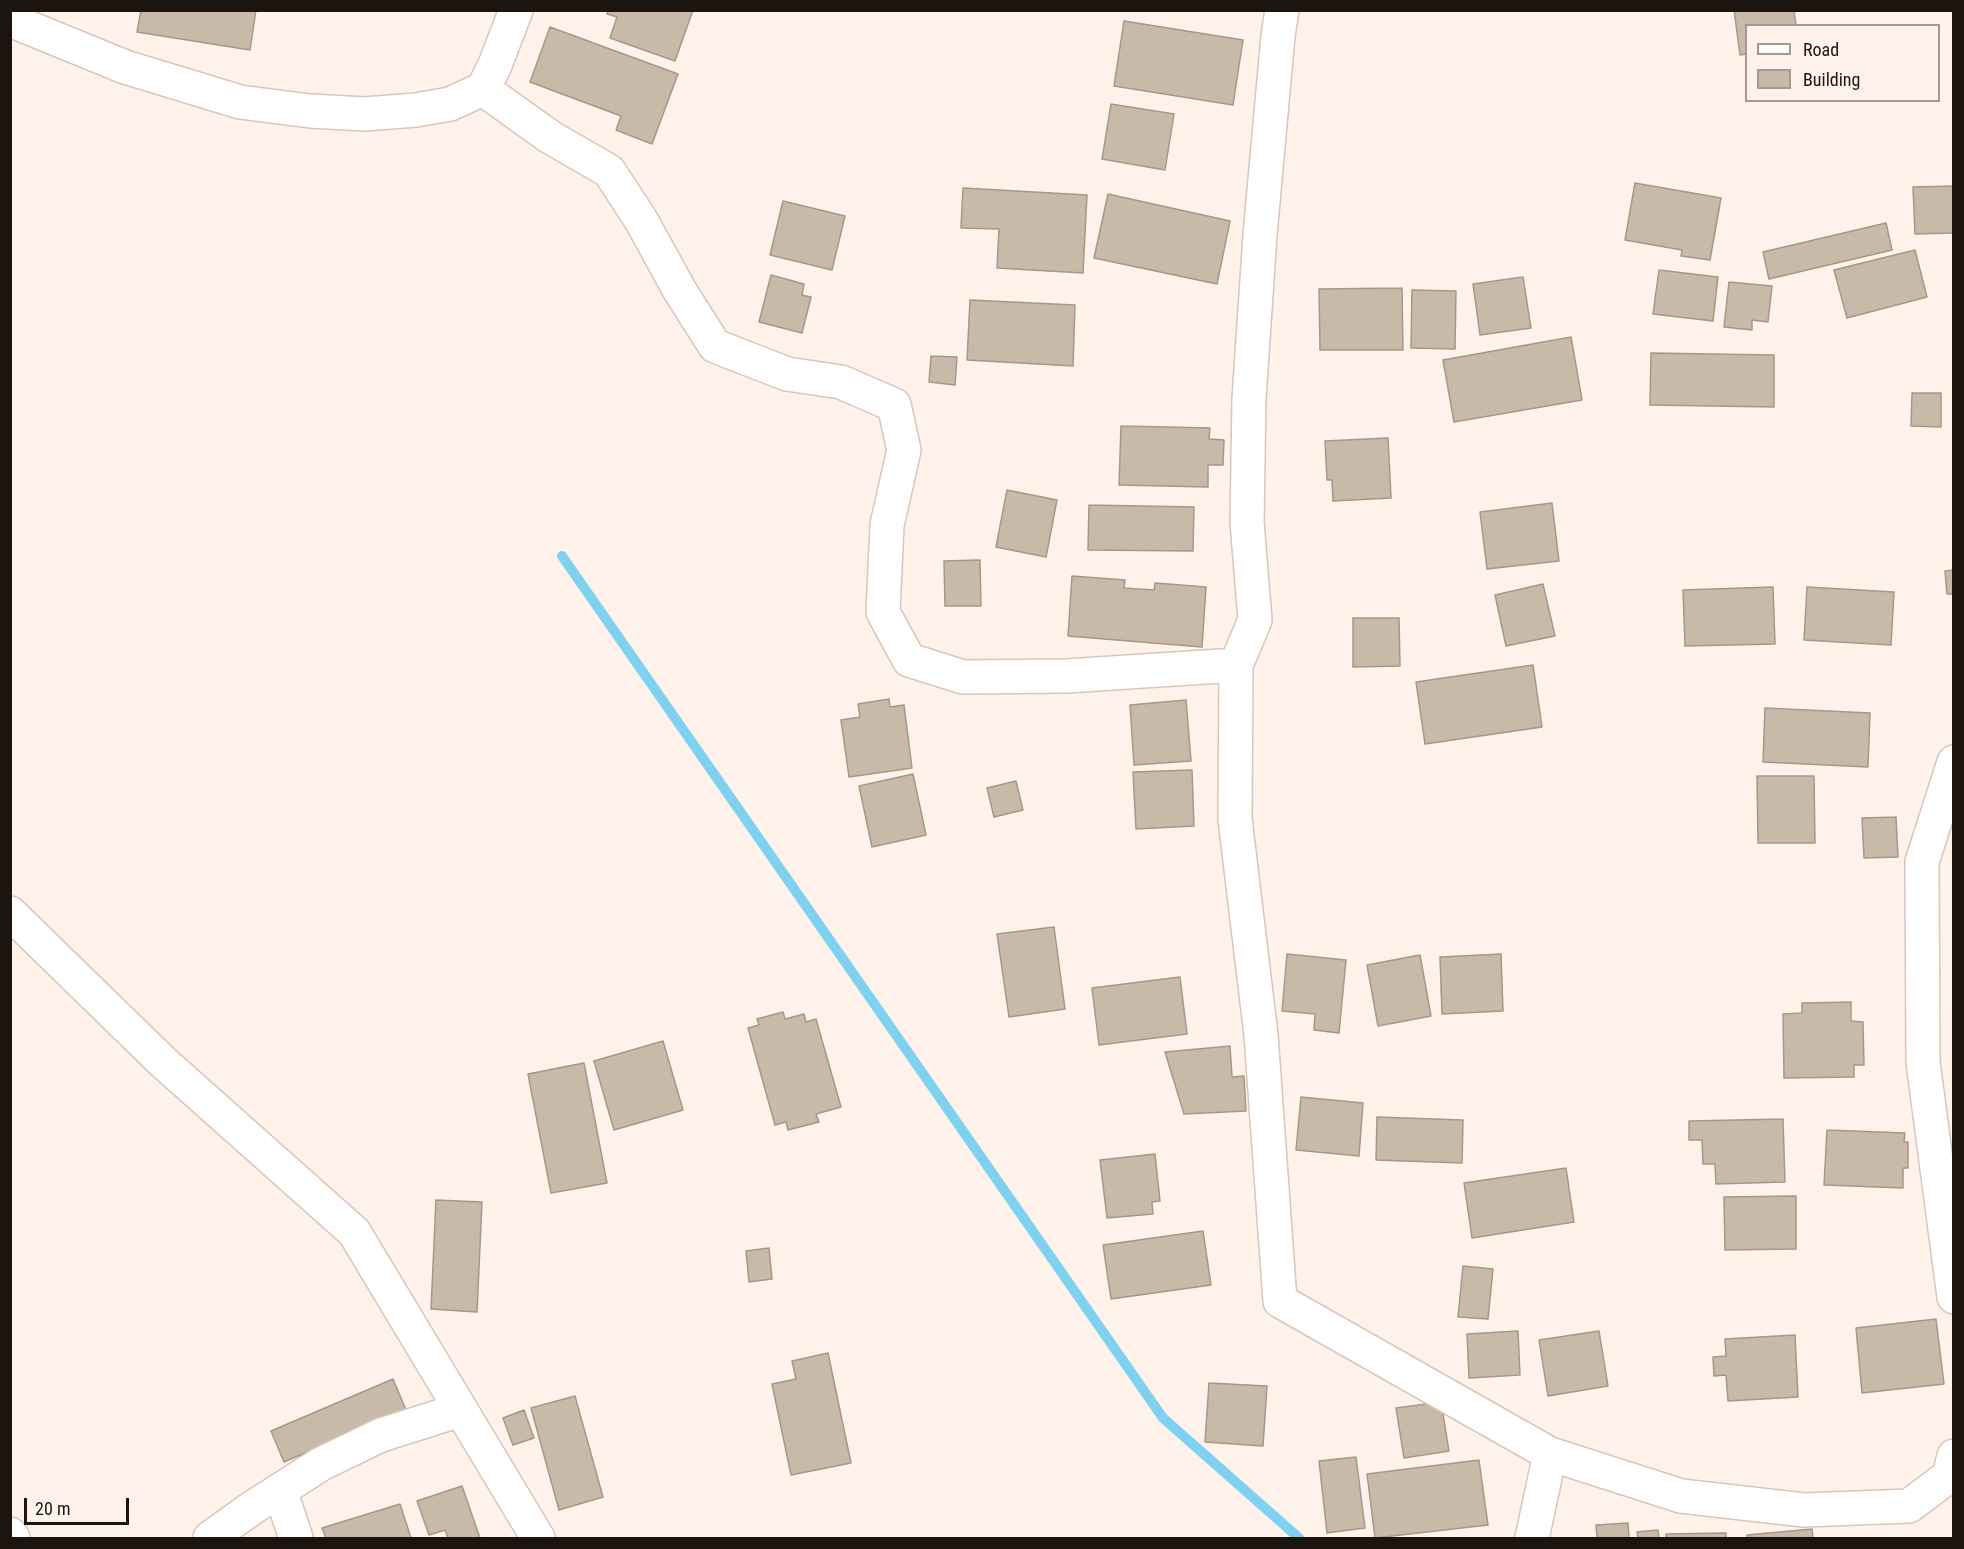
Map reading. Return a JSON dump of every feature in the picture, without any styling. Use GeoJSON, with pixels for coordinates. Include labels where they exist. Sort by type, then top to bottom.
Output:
{"type":"FeatureCollection","features":[{"type":"Feature","properties":{"kind":"street"},"geometry":{"type":"LineString","coordinates":[[10,20],[125,67],[240,102],[310,111],[365,114],[416,110],[450,104],[483,89],[495,65],[516,10]]}},
{"type":"Feature","properties":{"kind":"street"},"geometry":{"type":"LineString","coordinates":[[1282,10],[1260,235],[1249,399],[1247,522],[1255,620],[1236,665],[1235,819],[1261,1035],[1280,1301],[1550,1455],[1681,1496],[1804,1510],[1909,1506],[1949,1476],[1953,1456]]}},
{"type":"Feature","properties":{"kind":"street"},"geometry":{"type":"LineString","coordinates":[[483,89],[550,137],[609,171],[641,220],[680,291],[715,346],[787,374],[841,382],[894,405],[904,450],[887,525],[883,612],[909,660],[963,677],[1066,676],[1236,665]]}},
{"type":"Feature","properties":{"kind":"street"},"geometry":{"type":"LineString","coordinates":[[1953,762],[1922,862],[1923,1062],[1953,1297]]}},
{"type":"Feature","properties":{"kind":"street"},"geometry":{"type":"LineString","coordinates":[[10,913],[163,1062],[354,1232],[538,1539]]}},
{"type":"Feature","properties":{"kind":"street"},"geometry":{"type":"LineString","coordinates":[[210,1539],[252,1508],[321,1464],[381,1435],[460,1410]]}},
{"type":"Feature","properties":{"kind":"street"},"geometry":{"type":"LineString","coordinates":[[1532,1539],[1550,1455]]}},
{"type":"Feature","properties":{"kind":"street"},"geometry":{"type":"LineString","coordinates":[[280,1491],[296,1539]]}},
{"type":"Feature","properties":{"kind":"street"},"geometry":{"type":"LineString","coordinates":[[10,1534],[13,1539]]}},
{"type":"Feature","properties":{"kind":"building"},"geometry":{"type":"Polygon","coordinates":[[[141,10],[256,10],[250,50],[137,32],[141,10]]]}},
{"type":"Feature","properties":{"kind":"building"},"geometry":{"type":"Polygon","coordinates":[[[608,10],[693,10],[675,61],[610,38],[617,17],[607,14],[608,10]]]}},
{"type":"Feature","properties":{"kind":"building"},"geometry":{"type":"Polygon","coordinates":[[[1734,10],[1794,10],[1796,24],[1745,24],[1745,54],[1740,55],[1734,10]]]}},
{"type":"Feature","properties":{"kind":"building"},"geometry":{"type":"Polygon","coordinates":[[[1124,21],[1243,40],[1233,105],[1114,86],[1124,21]]]}},
{"type":"Feature","properties":{"kind":"building"},"geometry":{"type":"Polygon","coordinates":[[[550,27],[678,74],[652,144],[616,130],[621,116],[530,82],[550,27]]]}},
{"type":"Feature","properties":{"kind":"building"},"geometry":{"type":"Polygon","coordinates":[[[1111,104],[1174,114],[1165,170],[1102,159],[1111,104]]]}},
{"type":"Feature","properties":{"kind":"building"},"geometry":{"type":"Polygon","coordinates":[[[1635,183],[1721,198],[1710,260],[1681,256],[1682,250],[1625,240],[1635,183]]]}},
{"type":"Feature","properties":{"kind":"building"},"geometry":{"type":"Polygon","coordinates":[[[1954,186],[1954,233],[1915,234],[1913,187],[1954,186]]]}},
{"type":"Feature","properties":{"kind":"building"},"geometry":{"type":"Polygon","coordinates":[[[963,188],[1087,195],[1083,273],[997,268],[999,229],[961,228],[963,188]]]}},
{"type":"Feature","properties":{"kind":"building"},"geometry":{"type":"Polygon","coordinates":[[[1108,194],[1230,221],[1217,284],[1094,258],[1108,194]]]}},
{"type":"Feature","properties":{"kind":"building"},"geometry":{"type":"Polygon","coordinates":[[[783,201],[845,216],[832,270],[770,255],[783,201]]]}},
{"type":"Feature","properties":{"kind":"building"},"geometry":{"type":"Polygon","coordinates":[[[1886,223],[1892,250],[1769,279],[1763,252],[1886,223]]]}},
{"type":"Feature","properties":{"kind":"building"},"geometry":{"type":"Polygon","coordinates":[[[1915,250],[1927,297],[1847,318],[1834,270],[1915,250]]]}},
{"type":"Feature","properties":{"kind":"building"},"geometry":{"type":"Polygon","coordinates":[[[1659,270],[1718,277],[1713,321],[1653,314],[1659,270]]]}},
{"type":"Feature","properties":{"kind":"building"},"geometry":{"type":"Polygon","coordinates":[[[771,275],[804,284],[802,295],[811,297],[802,333],[759,322],[771,275]]]}},
{"type":"Feature","properties":{"kind":"building"},"geometry":{"type":"Polygon","coordinates":[[[1523,277],[1531,328],[1480,335],[1473,284],[1523,277]]]}},
{"type":"Feature","properties":{"kind":"building"},"geometry":{"type":"Polygon","coordinates":[[[1729,282],[1772,286],[1768,322],[1752,320],[1752,330],[1724,327],[1729,282]]]}},
{"type":"Feature","properties":{"kind":"building"},"geometry":{"type":"Polygon","coordinates":[[[1402,288],[1403,350],[1320,350],[1319,289],[1402,288]]]}},
{"type":"Feature","properties":{"kind":"building"},"geometry":{"type":"Polygon","coordinates":[[[1412,290],[1456,291],[1455,349],[1411,348],[1412,290]]]}},
{"type":"Feature","properties":{"kind":"building"},"geometry":{"type":"Polygon","coordinates":[[[970,300],[1075,305],[1073,366],[967,360],[970,300]]]}},
{"type":"Feature","properties":{"kind":"building"},"geometry":{"type":"Polygon","coordinates":[[[1571,337],[1582,400],[1454,422],[1443,360],[1571,337]]]}},
{"type":"Feature","properties":{"kind":"building"},"geometry":{"type":"Polygon","coordinates":[[[1651,353],[1774,355],[1774,407],[1650,405],[1651,353]]]}},
{"type":"Feature","properties":{"kind":"building"},"geometry":{"type":"Polygon","coordinates":[[[931,356],[957,357],[955,385],[929,382],[931,356]]]}},
{"type":"Feature","properties":{"kind":"building"},"geometry":{"type":"Polygon","coordinates":[[[1912,393],[1941,393],[1941,427],[1911,426],[1912,393]]]}},
{"type":"Feature","properties":{"kind":"building"},"geometry":{"type":"Polygon","coordinates":[[[1121,426],[1210,428],[1209,439],[1224,440],[1223,465],[1208,465],[1208,487],[1119,485],[1121,426]]]}},
{"type":"Feature","properties":{"kind":"building"},"geometry":{"type":"Polygon","coordinates":[[[1388,438],[1391,498],[1333,501],[1332,480],[1327,480],[1325,441],[1388,438]]]}},
{"type":"Feature","properties":{"kind":"building"},"geometry":{"type":"Polygon","coordinates":[[[1007,490],[1057,500],[1046,557],[996,547],[1007,490]]]}},
{"type":"Feature","properties":{"kind":"building"},"geometry":{"type":"Polygon","coordinates":[[[1552,503],[1559,561],[1487,569],[1480,512],[1552,503]]]}},
{"type":"Feature","properties":{"kind":"building"},"geometry":{"type":"Polygon","coordinates":[[[1089,505],[1194,507],[1193,551],[1088,550],[1089,505]]]}},
{"type":"Feature","properties":{"kind":"building"},"geometry":{"type":"Polygon","coordinates":[[[980,560],[981,606],[945,606],[944,561],[980,560]]]}},
{"type":"Feature","properties":{"kind":"building"},"geometry":{"type":"Polygon","coordinates":[[[1954,570],[1954,594],[1947,594],[1945,571],[1954,570]]]}},
{"type":"Feature","properties":{"kind":"building"},"geometry":{"type":"Polygon","coordinates":[[[1072,576],[1125,580],[1124,588],[1154,590],[1155,583],[1206,587],[1202,647],[1068,636],[1072,576]]]}},
{"type":"Feature","properties":{"kind":"building"},"geometry":{"type":"Polygon","coordinates":[[[1543,584],[1555,636],[1506,646],[1495,595],[1543,584]]]}},
{"type":"Feature","properties":{"kind":"building"},"geometry":{"type":"Polygon","coordinates":[[[1773,587],[1775,644],[1685,646],[1683,590],[1773,587]]]}},
{"type":"Feature","properties":{"kind":"building"},"geometry":{"type":"Polygon","coordinates":[[[1807,587],[1894,592],[1891,645],[1804,640],[1807,587]]]}},
{"type":"Feature","properties":{"kind":"building"},"geometry":{"type":"Polygon","coordinates":[[[1353,618],[1399,618],[1400,666],[1353,667],[1353,618]]]}},
{"type":"Feature","properties":{"kind":"building"},"geometry":{"type":"Polygon","coordinates":[[[1533,665],[1542,727],[1425,744],[1416,682],[1533,665]]]}},
{"type":"Feature","properties":{"kind":"building"},"geometry":{"type":"Polygon","coordinates":[[[889,699],[890,707],[904,705],[912,768],[849,777],[841,720],[860,717],[858,704],[889,699]]]}},
{"type":"Feature","properties":{"kind":"building"},"geometry":{"type":"Polygon","coordinates":[[[1186,700],[1191,761],[1134,765],[1130,705],[1186,700]]]}},
{"type":"Feature","properties":{"kind":"building"},"geometry":{"type":"Polygon","coordinates":[[[1765,708],[1870,713],[1868,767],[1763,762],[1765,708]]]}},
{"type":"Feature","properties":{"kind":"building"},"geometry":{"type":"Polygon","coordinates":[[[1192,770],[1194,826],[1136,829],[1133,772],[1192,770]]]}},
{"type":"Feature","properties":{"kind":"building"},"geometry":{"type":"Polygon","coordinates":[[[913,774],[926,835],[872,847],[859,786],[913,774]]]}},
{"type":"Feature","properties":{"kind":"building"},"geometry":{"type":"Polygon","coordinates":[[[1757,776],[1814,776],[1815,843],[1758,843],[1757,776]]]}},
{"type":"Feature","properties":{"kind":"building"},"geometry":{"type":"Polygon","coordinates":[[[1016,781],[1023,810],[994,817],[987,788],[1016,781]]]}},
{"type":"Feature","properties":{"kind":"building"},"geometry":{"type":"Polygon","coordinates":[[[1896,817],[1898,857],[1864,858],[1862,818],[1896,817]]]}},
{"type":"Feature","properties":{"kind":"building"},"geometry":{"type":"Polygon","coordinates":[[[1054,927],[1065,1009],[1009,1017],[997,934],[1054,927]]]}},
{"type":"Feature","properties":{"kind":"building"},"geometry":{"type":"Polygon","coordinates":[[[1287,954],[1346,960],[1339,1033],[1314,1030],[1315,1014],[1282,1011],[1287,954]]]}},
{"type":"Feature","properties":{"kind":"building"},"geometry":{"type":"Polygon","coordinates":[[[1501,954],[1503,1011],[1442,1014],[1440,957],[1501,954]]]}},
{"type":"Feature","properties":{"kind":"building"},"geometry":{"type":"Polygon","coordinates":[[[1420,955],[1431,1016],[1378,1026],[1367,965],[1420,955]]]}},
{"type":"Feature","properties":{"kind":"building"},"geometry":{"type":"Polygon","coordinates":[[[1180,977],[1187,1034],[1099,1045],[1092,988],[1180,977]]]}},
{"type":"Feature","properties":{"kind":"building"},"geometry":{"type":"Polygon","coordinates":[[[1851,1002],[1851,1021],[1863,1022],[1864,1065],[1854,1065],[1854,1077],[1784,1078],[1783,1014],[1802,1013],[1802,1003],[1851,1002]]]}},
{"type":"Feature","properties":{"kind":"building"},"geometry":{"type":"Polygon","coordinates":[[[783,1012],[785,1019],[804,1014],[806,1022],[816,1019],[841,1107],[816,1114],[819,1122],[788,1130],[786,1122],[775,1125],[748,1028],[759,1025],[757,1019],[783,1012]]]}},
{"type":"Feature","properties":{"kind":"building"},"geometry":{"type":"Polygon","coordinates":[[[663,1041],[683,1110],[614,1130],[594,1061],[663,1041]]]}},
{"type":"Feature","properties":{"kind":"building"},"geometry":{"type":"Polygon","coordinates":[[[1230,1046],[1232,1077],[1244,1076],[1246,1111],[1184,1114],[1165,1052],[1230,1046]]]}},
{"type":"Feature","properties":{"kind":"building"},"geometry":{"type":"Polygon","coordinates":[[[584,1063],[607,1183],[551,1193],[528,1074],[584,1063]]]}},
{"type":"Feature","properties":{"kind":"building"},"geometry":{"type":"Polygon","coordinates":[[[1301,1097],[1363,1103],[1359,1156],[1296,1150],[1301,1097]]]}},
{"type":"Feature","properties":{"kind":"building"},"geometry":{"type":"Polygon","coordinates":[[[1377,1117],[1463,1120],[1462,1163],[1376,1160],[1377,1117]]]}},
{"type":"Feature","properties":{"kind":"building"},"geometry":{"type":"Polygon","coordinates":[[[1783,1119],[1785,1182],[1716,1184],[1715,1164],[1703,1164],[1702,1140],[1689,1140],[1689,1121],[1783,1119]]]}},
{"type":"Feature","properties":{"kind":"building"},"geometry":{"type":"Polygon","coordinates":[[[1827,1130],[1905,1133],[1904,1142],[1908,1142],[1908,1168],[1903,1168],[1903,1188],[1824,1185],[1827,1130]]]}},
{"type":"Feature","properties":{"kind":"building"},"geometry":{"type":"Polygon","coordinates":[[[1155,1154],[1160,1201],[1152,1202],[1153,1214],[1107,1218],[1100,1160],[1155,1154]]]}},
{"type":"Feature","properties":{"kind":"building"},"geometry":{"type":"Polygon","coordinates":[[[1566,1168],[1574,1222],[1472,1238],[1464,1183],[1566,1168]]]}},
{"type":"Feature","properties":{"kind":"building"},"geometry":{"type":"Polygon","coordinates":[[[1796,1196],[1796,1249],[1725,1250],[1724,1197],[1796,1196]]]}},
{"type":"Feature","properties":{"kind":"building"},"geometry":{"type":"Polygon","coordinates":[[[436,1200],[482,1202],[477,1312],[431,1309],[436,1200]]]}},
{"type":"Feature","properties":{"kind":"building"},"geometry":{"type":"Polygon","coordinates":[[[1203,1231],[1211,1285],[1111,1299],[1103,1245],[1203,1231]]]}},
{"type":"Feature","properties":{"kind":"building"},"geometry":{"type":"Polygon","coordinates":[[[769,1248],[772,1279],[749,1282],[746,1251],[769,1248]]]}},
{"type":"Feature","properties":{"kind":"building"},"geometry":{"type":"Polygon","coordinates":[[[1463,1266],[1493,1269],[1488,1319],[1458,1317],[1463,1266]]]}},
{"type":"Feature","properties":{"kind":"building"},"geometry":{"type":"Polygon","coordinates":[[[1936,1319],[1944,1384],[1862,1393],[1856,1328],[1936,1319]]]}},
{"type":"Feature","properties":{"kind":"building"},"geometry":{"type":"Polygon","coordinates":[[[1518,1331],[1520,1375],[1469,1378],[1467,1334],[1518,1331]]]}},
{"type":"Feature","properties":{"kind":"building"},"geometry":{"type":"Polygon","coordinates":[[[1599,1331],[1608,1386],[1548,1396],[1539,1340],[1599,1331]]]}},
{"type":"Feature","properties":{"kind":"building"},"geometry":{"type":"Polygon","coordinates":[[[1795,1335],[1798,1397],[1728,1401],[1726,1375],[1714,1376],[1713,1357],[1726,1356],[1725,1339],[1795,1335]]]}},
{"type":"Feature","properties":{"kind":"building"},"geometry":{"type":"Polygon","coordinates":[[[828,1353],[851,1463],[791,1475],[772,1384],[796,1379],[792,1361],[828,1353]]]}},
{"type":"Feature","properties":{"kind":"building"},"geometry":{"type":"Polygon","coordinates":[[[393,1379],[406,1410],[284,1462],[271,1431],[393,1379]]]}},
{"type":"Feature","properties":{"kind":"building"},"geometry":{"type":"Polygon","coordinates":[[[1209,1383],[1267,1386],[1263,1446],[1205,1442],[1209,1383]]]}},
{"type":"Feature","properties":{"kind":"building"},"geometry":{"type":"Polygon","coordinates":[[[575,1396],[603,1497],[559,1510],[531,1408],[575,1396]]]}},
{"type":"Feature","properties":{"kind":"building"},"geometry":{"type":"Polygon","coordinates":[[[1441,1402],[1449,1451],[1404,1458],[1396,1408],[1441,1402]]]}},
{"type":"Feature","properties":{"kind":"building"},"geometry":{"type":"Polygon","coordinates":[[[524,1410],[534,1438],[513,1445],[503,1418],[524,1410]]]}},
{"type":"Feature","properties":{"kind":"building"},"geometry":{"type":"Polygon","coordinates":[[[1356,1457],[1365,1528],[1327,1533],[1319,1461],[1356,1457]]]}},
{"type":"Feature","properties":{"kind":"building"},"geometry":{"type":"Polygon","coordinates":[[[1479,1460],[1488,1525],[1375,1538],[1367,1474],[1479,1460]]]}},
{"type":"Feature","properties":{"kind":"building"},"geometry":{"type":"Polygon","coordinates":[[[462,1486],[480,1538],[448,1538],[445,1530],[429,1535],[417,1501],[462,1486]]]}},
{"type":"Feature","properties":{"kind":"building"},"geometry":{"type":"Polygon","coordinates":[[[400,1504],[411,1538],[326,1538],[322,1528],[400,1504]]]}},
{"type":"Feature","properties":{"kind":"building"},"geometry":{"type":"Polygon","coordinates":[[[1628,1523],[1629,1538],[1597,1538],[1596,1525],[1628,1523]]]}},
{"type":"Feature","properties":{"kind":"building"},"geometry":{"type":"Polygon","coordinates":[[[1812,1529],[1813,1538],[1747,1538],[1747,1535],[1812,1529]]]}},
{"type":"Feature","properties":{"kind":"building"},"geometry":{"type":"Polygon","coordinates":[[[1658,1530],[1659,1538],[1638,1538],[1637,1532],[1658,1530]]]}},
{"type":"Feature","properties":{"kind":"building"},"geometry":{"type":"Polygon","coordinates":[[[1726,1533],[1726,1538],[1666,1538],[1666,1534],[1726,1533]]]}},
{"type":"Feature","properties":{"kind":"waterway"},"geometry":{"type":"LineString","coordinates":[[562,556],[1163,1418],[1299,1538]]}}]}
